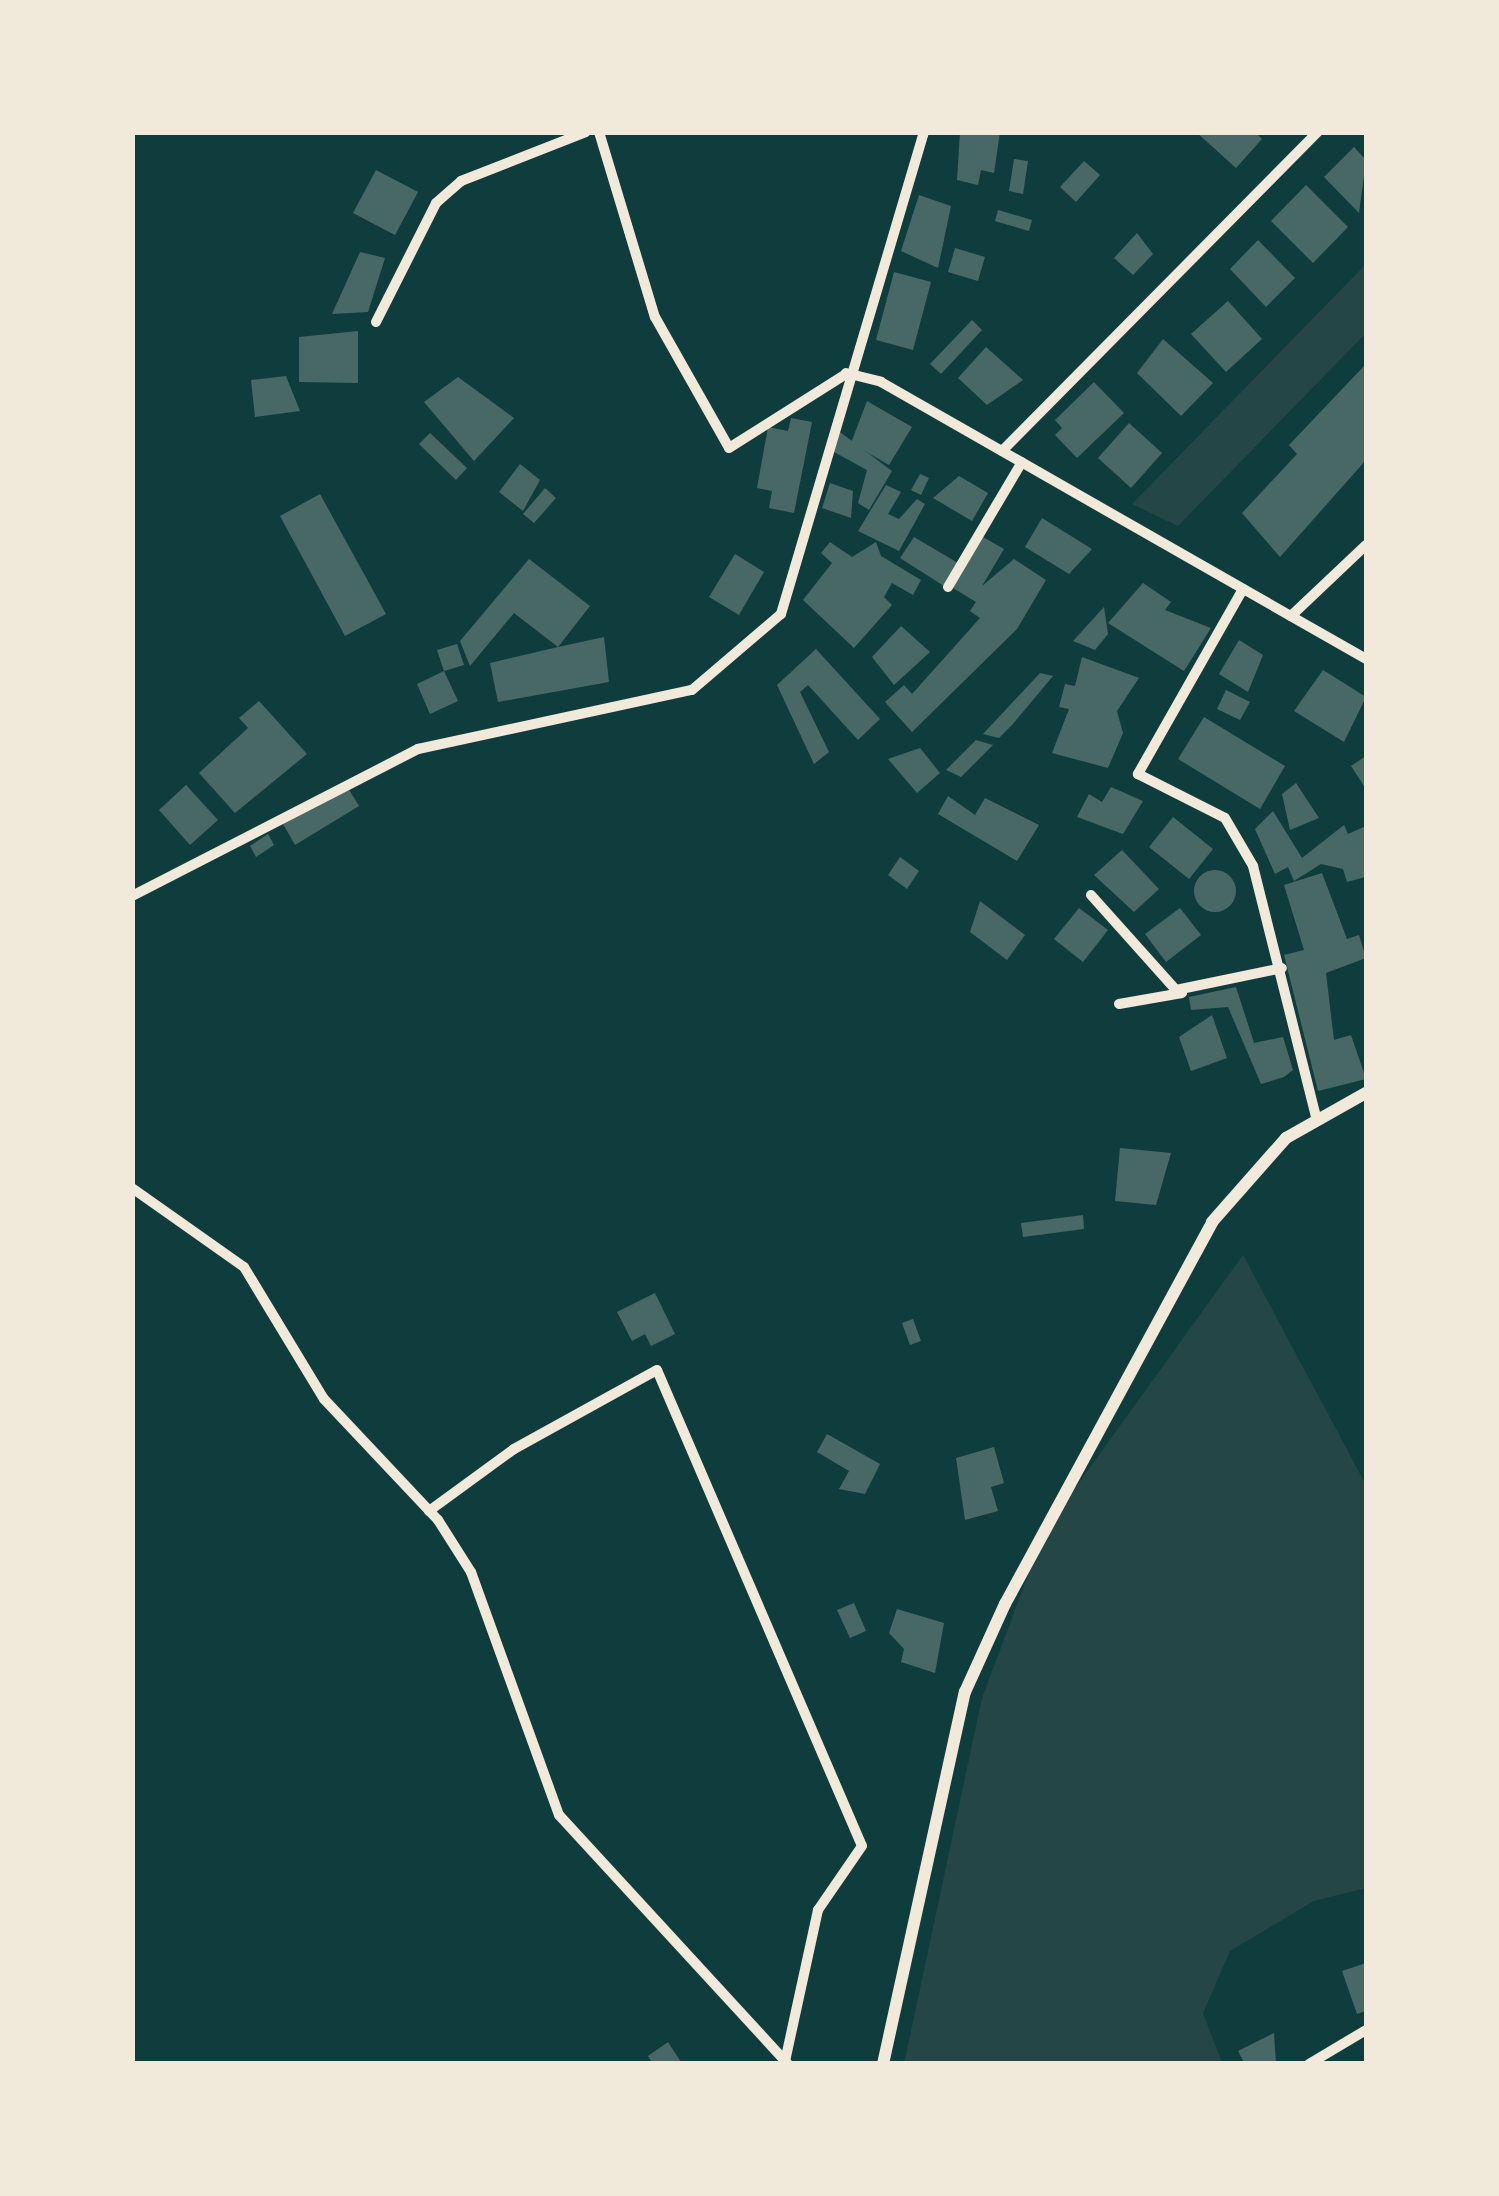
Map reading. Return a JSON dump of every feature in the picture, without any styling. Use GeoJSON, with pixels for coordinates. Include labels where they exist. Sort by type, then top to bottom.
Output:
{"type":"FeatureCollection","features":[{"type":"Feature","properties":{"kind":"street"},"geometry":{"type":"LineString","coordinates":[[376,322],[436,203],[461,181],[586,132]]}},
{"type":"Feature","properties":{"kind":"street"},"geometry":{"type":"LineString","coordinates":[[599,132],[655,317],[729,448],[846,373],[881,382],[1366,659]]}},
{"type":"Feature","properties":{"kind":"street"},"geometry":{"type":"LineString","coordinates":[[132,896],[418,749],[692,690],[780,614],[846,373],[924,132]]}},
{"type":"Feature","properties":{"kind":"street"},"geometry":{"type":"LineString","coordinates":[[1002,451],[1318,132]]}},
{"type":"Feature","properties":{"kind":"street"},"geometry":{"type":"LineString","coordinates":[[948,587],[1022,462]]}},
{"type":"Feature","properties":{"kind":"street"},"geometry":{"type":"LineString","coordinates":[[1291,616],[1366,545]]}},
{"type":"Feature","properties":{"kind":"street"},"geometry":{"type":"LineString","coordinates":[[1243,588],[1138,774],[1226,818],[1253,866],[1318,1120]]}},
{"type":"Feature","properties":{"kind":"street"},"geometry":{"type":"LineString","coordinates":[[1091,896],[1187,992]]}},
{"type":"Feature","properties":{"kind":"street"},"geometry":{"type":"LineString","coordinates":[[1119,1004],[1282,968]]}},
{"type":"Feature","properties":{"kind":"street"},"geometry":{"type":"LineString","coordinates":[[883,2064],[965,1692],[1005,1604],[1212,1222],[1286,1138],[1366,1093]]}},
{"type":"Feature","properties":{"kind":"street"},"geometry":{"type":"LineString","coordinates":[[132,1188],[244,1267],[324,1399],[429,1511],[471,1572],[559,1815],[786,2062]]}},
{"type":"Feature","properties":{"kind":"street"},"geometry":{"type":"LineString","coordinates":[[429,1511],[514,1449],[657,1370],[862,1846],[818,1910],[786,2062]]}},
{"type":"Feature","properties":{"kind":"street"},"geometry":{"type":"LineString","coordinates":[[1309,2064],[1366,2030]]}},
{"type":"Feature","properties":{"kind":"shaded area"},"geometry":{"type":"Polygon","coordinates":[[[1366,264],[1366,333],[1178,526],[1132,504],[1366,264]]]}},
{"type":"Feature","properties":{"kind":"shaded area"},"geometry":{"type":"Polygon","coordinates":[[[1243,1255],[1366,1485],[1366,1888],[1314,1901],[1230,1951],[1203,2013],[1222,2063],[904,2064],[982,1698],[1045,1530],[1243,1255]]]}},
{"type":"Feature","properties":{"kind":"building"},"geometry":{"type":"Polygon","coordinates":[[[960,132],[1000,132],[994,173],[981,170],[978,185],[957,180],[960,132]]]}},
{"type":"Feature","properties":{"kind":"building"},"geometry":{"type":"Polygon","coordinates":[[[1196,132],[1255,132],[1262,139],[1236,168],[1196,132]]]}},
{"type":"Feature","properties":{"kind":"building"},"geometry":{"type":"Polygon","coordinates":[[[1354,147],[1366,160],[1359,213],[1324,177],[1354,147]]]}},
{"type":"Feature","properties":{"kind":"building"},"geometry":{"type":"Polygon","coordinates":[[[1014,159],[1028,161],[1023,194],[1009,191],[1014,159]]]}},
{"type":"Feature","properties":{"kind":"building"},"geometry":{"type":"Polygon","coordinates":[[[1084,161],[1100,175],[1076,202],[1060,187],[1084,161]]]}},
{"type":"Feature","properties":{"kind":"building"},"geometry":{"type":"Polygon","coordinates":[[[376,170],[418,192],[395,235],[353,213],[376,170]]]}},
{"type":"Feature","properties":{"kind":"building"},"geometry":{"type":"Polygon","coordinates":[[[1306,185],[1348,227],[1313,263],[1271,221],[1306,185]]]}},
{"type":"Feature","properties":{"kind":"building"},"geometry":{"type":"Polygon","coordinates":[[[919,195],[951,206],[938,268],[901,251],[919,195]]]}},
{"type":"Feature","properties":{"kind":"building"},"geometry":{"type":"Polygon","coordinates":[[[998,210],[1032,220],[1029,231],[995,221],[998,210]]]}},
{"type":"Feature","properties":{"kind":"building"},"geometry":{"type":"Polygon","coordinates":[[[1137,233],[1153,254],[1133,275],[1114,258],[1137,233]]]}},
{"type":"Feature","properties":{"kind":"building"},"geometry":{"type":"Polygon","coordinates":[[[1258,240],[1295,278],[1266,307],[1230,269],[1258,240]]]}},
{"type":"Feature","properties":{"kind":"building"},"geometry":{"type":"Polygon","coordinates":[[[955,248],[985,257],[978,281],[948,272],[955,248]]]}},
{"type":"Feature","properties":{"kind":"building"},"geometry":{"type":"Polygon","coordinates":[[[360,252],[385,258],[368,312],[332,314],[360,252]]]}},
{"type":"Feature","properties":{"kind":"building"},"geometry":{"type":"Polygon","coordinates":[[[894,272],[931,282],[913,350],[876,340],[894,272]]]}},
{"type":"Feature","properties":{"kind":"building"},"geometry":{"type":"Polygon","coordinates":[[[1228,301],[1262,339],[1226,372],[1191,334],[1228,301]]]}},
{"type":"Feature","properties":{"kind":"building"},"geometry":{"type":"Polygon","coordinates":[[[972,320],[982,330],[941,374],[930,364],[972,320]]]}},
{"type":"Feature","properties":{"kind":"building"},"geometry":{"type":"Polygon","coordinates":[[[358,331],[358,383],[299,382],[299,337],[358,331]]]}},
{"type":"Feature","properties":{"kind":"building"},"geometry":{"type":"Polygon","coordinates":[[[1163,339],[1213,383],[1181,416],[1137,373],[1163,339]]]}},
{"type":"Feature","properties":{"kind":"building"},"geometry":{"type":"Polygon","coordinates":[[[986,347],[1023,380],[987,405],[958,378],[986,347]]]}},
{"type":"Feature","properties":{"kind":"building"},"geometry":{"type":"Polygon","coordinates":[[[1366,364],[1366,460],[1280,557],[1242,513],[1297,454],[1289,445],[1366,364]]]}},
{"type":"Feature","properties":{"kind":"building"},"geometry":{"type":"Polygon","coordinates":[[[286,376],[300,411],[255,417],[251,380],[286,376]]]}},
{"type":"Feature","properties":{"kind":"building"},"geometry":{"type":"Polygon","coordinates":[[[458,377],[514,418],[474,461],[424,402],[458,377]]]}},
{"type":"Feature","properties":{"kind":"building"},"geometry":{"type":"Polygon","coordinates":[[[1094,382],[1124,413],[1077,458],[1055,435],[1062,428],[1055,420],[1094,382]]]}},
{"type":"Feature","properties":{"kind":"building"},"geometry":{"type":"Polygon","coordinates":[[[867,401],[912,427],[889,465],[851,443],[867,401]]]}},
{"type":"Feature","properties":{"kind":"building"},"geometry":{"type":"Polygon","coordinates":[[[791,418],[812,422],[794,513],[769,508],[772,491],[757,488],[768,427],[788,431],[791,418]]]}},
{"type":"Feature","properties":{"kind":"building"},"geometry":{"type":"Polygon","coordinates":[[[1129,423],[1162,453],[1131,488],[1098,458],[1129,423]]]}},
{"type":"Feature","properties":{"kind":"building"},"geometry":{"type":"Polygon","coordinates":[[[840,432],[892,471],[869,510],[858,503],[867,470],[834,452],[840,432]]]}},
{"type":"Feature","properties":{"kind":"building"},"geometry":{"type":"Polygon","coordinates":[[[430,433],[467,468],[456,480],[419,444],[430,433]]]}},
{"type":"Feature","properties":{"kind":"building"},"geometry":{"type":"Polygon","coordinates":[[[520,464],[540,480],[523,511],[499,492],[520,464]]]}},
{"type":"Feature","properties":{"kind":"building"},"geometry":{"type":"Polygon","coordinates":[[[920,474],[929,478],[921,495],[911,490],[920,474]]]}},
{"type":"Feature","properties":{"kind":"building"},"geometry":{"type":"Polygon","coordinates":[[[959,476],[988,493],[972,521],[933,498],[959,476]]]}},
{"type":"Feature","properties":{"kind":"building"},"geometry":{"type":"Polygon","coordinates":[[[830,483],[853,491],[851,518],[822,508],[830,483]]]}},
{"type":"Feature","properties":{"kind":"building"},"geometry":{"type":"Polygon","coordinates":[[[886,485],[901,492],[888,514],[899,519],[917,499],[925,504],[899,551],[858,531],[886,485]]]}},
{"type":"Feature","properties":{"kind":"building"},"geometry":{"type":"Polygon","coordinates":[[[545,488],[556,498],[534,523],[523,514],[545,488]]]}},
{"type":"Feature","properties":{"kind":"building"},"geometry":{"type":"Polygon","coordinates":[[[320,494],[386,614],[345,636],[280,516],[320,494]]]}},
{"type":"Feature","properties":{"kind":"building"},"geometry":{"type":"Polygon","coordinates":[[[1042,518],[1092,549],[1069,574],[1025,547],[1042,518]]]}},
{"type":"Feature","properties":{"kind":"building"},"geometry":{"type":"Polygon","coordinates":[[[914,537],[958,563],[944,586],[900,558],[914,537]]]}},
{"type":"Feature","properties":{"kind":"building"},"geometry":{"type":"Polygon","coordinates":[[[983,537],[1004,549],[982,586],[1014,559],[1046,580],[1017,629],[912,732],[885,702],[904,685],[912,694],[980,618],[970,611],[976,602],[953,588],[983,537]]]}},
{"type":"Feature","properties":{"kind":"building"},"geometry":{"type":"Polygon","coordinates":[[[830,542],[852,557],[876,542],[881,556],[921,580],[913,595],[892,583],[884,597],[892,605],[854,648],[803,600],[832,563],[821,553],[830,542]]]}},
{"type":"Feature","properties":{"kind":"building"},"geometry":{"type":"Polygon","coordinates":[[[735,554],[764,572],[739,615],[709,597],[735,554]]]}},
{"type":"Feature","properties":{"kind":"building"},"geometry":{"type":"Polygon","coordinates":[[[529,559],[590,606],[558,647],[514,613],[470,666],[460,641],[529,559]]]}},
{"type":"Feature","properties":{"kind":"building"},"geometry":{"type":"Polygon","coordinates":[[[1143,583],[1171,602],[1165,610],[1211,628],[1184,671],[1108,623],[1143,583]]]}},
{"type":"Feature","properties":{"kind":"building"},"geometry":{"type":"Polygon","coordinates":[[[1104,607],[1108,634],[1095,650],[1073,641],[1104,607]]]}},
{"type":"Feature","properties":{"kind":"building"},"geometry":{"type":"Polygon","coordinates":[[[901,626],[930,652],[894,685],[872,657],[901,626]]]}},
{"type":"Feature","properties":{"kind":"building"},"geometry":{"type":"Polygon","coordinates":[[[604,637],[609,682],[498,702],[490,663],[604,637]]]}},
{"type":"Feature","properties":{"kind":"building"},"geometry":{"type":"Polygon","coordinates":[[[1239,640],[1263,655],[1248,692],[1219,674],[1239,640]]]}},
{"type":"Feature","properties":{"kind":"building"},"geometry":{"type":"Polygon","coordinates":[[[457,644],[464,665],[444,671],[437,650],[457,644]]]}},
{"type":"Feature","properties":{"kind":"building"},"geometry":{"type":"Polygon","coordinates":[[[816,649],[880,719],[858,740],[808,685],[800,692],[829,752],[814,764],[777,685],[816,649]]]}},
{"type":"Feature","properties":{"kind":"building"},"geometry":{"type":"Polygon","coordinates":[[[1082,657],[1139,678],[1117,711],[1123,733],[1108,768],[1052,753],[1069,709],[1059,707],[1065,684],[1075,686],[1082,657]]]}},
{"type":"Feature","properties":{"kind":"building"},"geometry":{"type":"Polygon","coordinates":[[[1323,670],[1366,697],[1344,742],[1294,711],[1323,670]]]}},
{"type":"Feature","properties":{"kind":"building"},"geometry":{"type":"Polygon","coordinates":[[[444,671],[458,701],[430,714],[417,684],[444,671]]]}},
{"type":"Feature","properties":{"kind":"building"},"geometry":{"type":"Polygon","coordinates":[[[1040,673],[1053,676],[1012,725],[999,738],[983,734],[1040,673]]]}},
{"type":"Feature","properties":{"kind":"building"},"geometry":{"type":"Polygon","coordinates":[[[1226,690],[1250,702],[1240,720],[1217,709],[1226,690]]]}},
{"type":"Feature","properties":{"kind":"building"},"geometry":{"type":"Polygon","coordinates":[[[259,701],[307,754],[235,813],[199,773],[248,728],[239,718],[259,701]]]}},
{"type":"Feature","properties":{"kind":"building"},"geometry":{"type":"Polygon","coordinates":[[[1204,717],[1285,766],[1260,809],[1178,759],[1204,717]]]}},
{"type":"Feature","properties":{"kind":"building"},"geometry":{"type":"Polygon","coordinates":[[[976,740],[993,745],[961,777],[946,770],[976,740]]]}},
{"type":"Feature","properties":{"kind":"building"},"geometry":{"type":"Polygon","coordinates":[[[920,748],[940,773],[917,793],[888,759],[920,748]]]}},
{"type":"Feature","properties":{"kind":"building"},"geometry":{"type":"Polygon","coordinates":[[[1366,756],[1366,789],[1351,766],[1366,756]]]}},
{"type":"Feature","properties":{"kind":"building"},"geometry":{"type":"Polygon","coordinates":[[[1296,783],[1319,818],[1290,830],[1282,794],[1296,783]]]}},
{"type":"Feature","properties":{"kind":"building"},"geometry":{"type":"Polygon","coordinates":[[[186,785],[218,820],[190,845],[159,810],[186,785]]]}},
{"type":"Feature","properties":{"kind":"building"},"geometry":{"type":"Polygon","coordinates":[[[1111,787],[1143,801],[1123,834],[1077,817],[1089,794],[1102,802],[1111,787]]]}},
{"type":"Feature","properties":{"kind":"building"},"geometry":{"type":"Polygon","coordinates":[[[348,788],[359,806],[295,845],[283,824],[348,788]]]}},
{"type":"Feature","properties":{"kind":"building"},"geometry":{"type":"Polygon","coordinates":[[[948,796],[975,815],[985,798],[1039,825],[1017,861],[938,814],[948,796]]]}},
{"type":"Feature","properties":{"kind":"building"},"geometry":{"type":"Polygon","coordinates":[[[1273,811],[1302,858],[1344,825],[1348,834],[1366,826],[1365,877],[1347,882],[1343,869],[1321,864],[1294,881],[1288,867],[1275,874],[1255,829],[1273,811]]]}},
{"type":"Feature","properties":{"kind":"building"},"geometry":{"type":"Polygon","coordinates":[[[1173,817],[1213,849],[1189,879],[1149,847],[1173,817]]]}},
{"type":"Feature","properties":{"kind":"building"},"geometry":{"type":"Polygon","coordinates":[[[268,834],[274,845],[256,857],[250,846],[268,834]]]}},
{"type":"Feature","properties":{"kind":"building"},"geometry":{"type":"Polygon","coordinates":[[[1122,850],[1159,889],[1134,912],[1094,875],[1122,850]]]}},
{"type":"Feature","properties":{"kind":"building"},"geometry":{"type":"Polygon","coordinates":[[[900,857],[919,871],[907,889],[888,875],[900,857]]]}},
{"type":"Feature","properties":{"kind":"building"},"geometry":{"type":"Polygon","coordinates":[[[1215,870],[1230,876],[1236,891],[1230,906],[1215,912],[1200,906],[1194,891],[1200,876],[1215,870]]]}},
{"type":"Feature","properties":{"kind":"building"},"geometry":{"type":"Polygon","coordinates":[[[1322,873],[1347,939],[1359,935],[1366,958],[1326,973],[1334,1040],[1351,1035],[1366,1079],[1318,1091],[1284,955],[1304,950],[1284,885],[1322,873]]]}},
{"type":"Feature","properties":{"kind":"building"},"geometry":{"type":"Polygon","coordinates":[[[980,901],[1025,935],[1007,960],[970,932],[980,901]]]}},
{"type":"Feature","properties":{"kind":"building"},"geometry":{"type":"Polygon","coordinates":[[[1079,908],[1108,930],[1083,962],[1054,939],[1079,908]]]}},
{"type":"Feature","properties":{"kind":"building"},"geometry":{"type":"Polygon","coordinates":[[[1180,908],[1201,935],[1166,962],[1145,934],[1180,908]]]}},
{"type":"Feature","properties":{"kind":"building"},"geometry":{"type":"Polygon","coordinates":[[[1236,987],[1254,1043],[1283,1037],[1293,1070],[1284,1077],[1261,1084],[1228,1007],[1191,1010],[1189,997],[1236,987]]]}},
{"type":"Feature","properties":{"kind":"building"},"geometry":{"type":"Polygon","coordinates":[[[1212,1015],[1227,1058],[1191,1071],[1179,1037],[1212,1015]]]}},
{"type":"Feature","properties":{"kind":"building"},"geometry":{"type":"Polygon","coordinates":[[[1120,1148],[1171,1153],[1156,1205],[1115,1201],[1120,1148]]]}},
{"type":"Feature","properties":{"kind":"building"},"geometry":{"type":"Polygon","coordinates":[[[1083,1215],[1084,1229],[1023,1237],[1021,1223],[1083,1215]]]}},
{"type":"Feature","properties":{"kind":"building"},"geometry":{"type":"Polygon","coordinates":[[[655,1293],[675,1334],[651,1346],[645,1334],[632,1341],[617,1312],[655,1293]]]}},
{"type":"Feature","properties":{"kind":"building"},"geometry":{"type":"Polygon","coordinates":[[[913,1319],[921,1341],[910,1345],[902,1323],[913,1319]]]}},
{"type":"Feature","properties":{"kind":"building"},"geometry":{"type":"Polygon","coordinates":[[[827,1434],[880,1464],[865,1494],[839,1489],[849,1471],[817,1452],[827,1434]]]}},
{"type":"Feature","properties":{"kind":"building"},"geometry":{"type":"Polygon","coordinates":[[[994,1447],[1004,1483],[991,1487],[998,1511],[965,1520],[956,1458],[994,1447]]]}},
{"type":"Feature","properties":{"kind":"building"},"geometry":{"type":"Polygon","coordinates":[[[854,1603],[866,1631],[850,1638],[837,1610],[854,1603]]]}},
{"type":"Feature","properties":{"kind":"building"},"geometry":{"type":"Polygon","coordinates":[[[897,1609],[944,1623],[935,1673],[901,1662],[904,1649],[889,1633],[897,1609]]]}},
{"type":"Feature","properties":{"kind":"building"},"geometry":{"type":"Polygon","coordinates":[[[1366,1963],[1366,2011],[1357,2014],[1342,1971],[1366,1963]]]}},
{"type":"Feature","properties":{"kind":"building"},"geometry":{"type":"Polygon","coordinates":[[[1274,2033],[1276,2064],[1245,2064],[1238,2051],[1274,2033]]]}},
{"type":"Feature","properties":{"kind":"building"},"geometry":{"type":"Polygon","coordinates":[[[668,2042],[681,2062],[653,2064],[648,2056],[668,2042]]]}}]}
